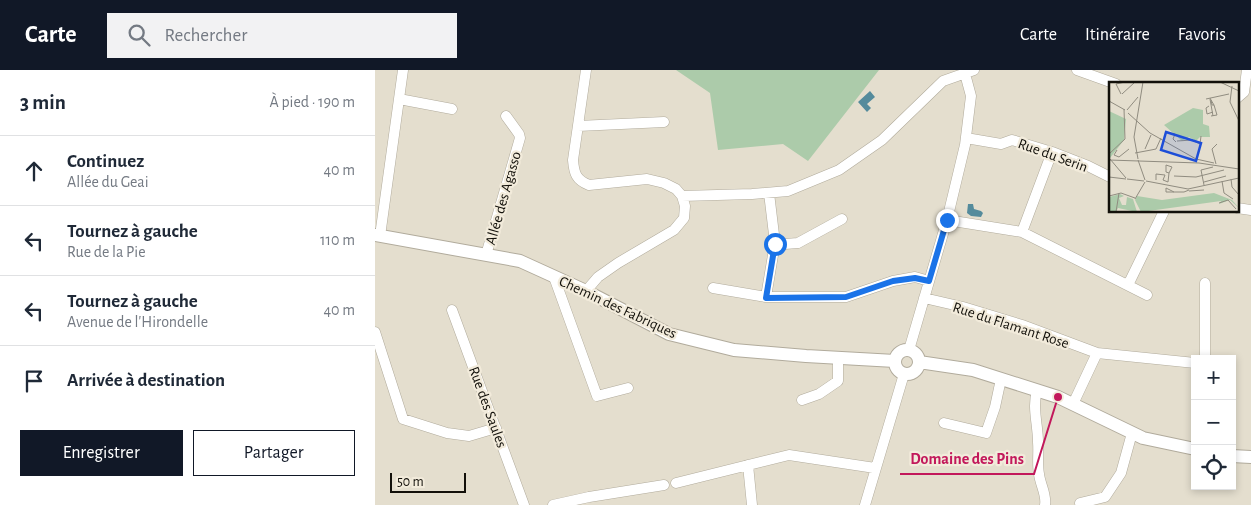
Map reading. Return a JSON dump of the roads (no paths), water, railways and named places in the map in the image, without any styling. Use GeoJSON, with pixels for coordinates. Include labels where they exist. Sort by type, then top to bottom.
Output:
{"type":"FeatureCollection","features":[{"type":"Feature","properties":{"kind":"street"},"geometry":{"type":"LineString","coordinates":[[377,235],[403,70]]}},
{"type":"Feature","properties":{"kind":"street"},"geometry":{"type":"LineString","coordinates":[[586,70],[573,160],[574,172],[581,182],[589,184],[647,179],[664,183],[676,189],[682,196],[685,206],[684,218],[673,230],[598,277],[586,292]]}},
{"type":"Feature","properties":{"kind":"street"},"geometry":{"type":"LineString","coordinates":[[1077,70],[1110,82]]}},
{"type":"Feature","properties":{"kind":"street"},"geometry":{"type":"LineString","coordinates":[[1239,96],[1244,92],[1247,70]]}},
{"type":"Feature","properties":{"kind":"street"},"geometry":{"type":"LineString","coordinates":[[682,196],[789,191],[839,170],[882,140],[943,81],[968,71],[971,96],[966,138],[947,220],[909,350]]}},
{"type":"Feature","properties":{"kind":"street"},"geometry":{"type":"LineString","coordinates":[[399,99],[452,109]]}},
{"type":"Feature","properties":{"kind":"street","name":"Allée des Agasso"},"geometry":{"type":"LineString","coordinates":[[486,255],[520,138],[506,116]]}},
{"type":"Feature","properties":{"kind":"street"},"geometry":{"type":"LineString","coordinates":[[578,126],[664,122]]}},
{"type":"Feature","properties":{"kind":"street","name":"Rue du Serin"},"geometry":{"type":"LineString","coordinates":[[966,138],[1001,144],[1012,140],[1052,152],[1109,176]]}},
{"type":"Feature","properties":{"kind":"street"},"geometry":{"type":"LineString","coordinates":[[1022,232],[1052,152]]}},
{"type":"Feature","properties":{"kind":"street"},"geometry":{"type":"LineString","coordinates":[[766,298],[775,244],[769,193]]}},
{"type":"Feature","properties":{"kind":"street"},"geometry":{"type":"LineString","coordinates":[[1128,285],[1164,212]]}},
{"type":"Feature","properties":{"kind":"street"},"geometry":{"type":"LineString","coordinates":[[775,244],[798,243],[842,219]]}},
{"type":"Feature","properties":{"kind":"street"},"geometry":{"type":"LineString","coordinates":[[947,220],[1022,232],[1147,294]]}},
{"type":"Feature","properties":{"kind":"street","name":"Chemin des Fabriques"},"geometry":{"type":"LineString","coordinates":[[377,235],[520,261],[669,334],[734,350],[895,361]]}},
{"type":"Feature","properties":{"kind":"street"},"geometry":{"type":"LineString","coordinates":[[554,277],[597,396],[628,388]]}},
{"type":"Feature","properties":{"kind":"street"},"geometry":{"type":"LineString","coordinates":[[713,288],[766,298],[846,297],[893,281],[915,278],[929,281]]}},
{"type":"Feature","properties":{"kind":"street"},"geometry":{"type":"LineString","coordinates":[[1205,283],[1205,355]]}},
{"type":"Feature","properties":{"kind":"street","name":"Rue du Flamant Rose"},"geometry":{"type":"LineString","coordinates":[[924,298],[963,307],[1022,325],[1097,354],[1191,363]]}},
{"type":"Feature","properties":{"kind":"street","name":"Rue des Saules"},"geometry":{"type":"LineString","coordinates":[[452,310],[524,505]]}},
{"type":"Feature","properties":{"kind":"street"},"geometry":{"type":"LineString","coordinates":[[375,332],[403,420],[447,433],[469,436],[496,428]]}},
{"type":"Feature","properties":{"kind":"street"},"geometry":{"type":"LineString","coordinates":[[909,350],[917,355],[919,362],[915,372],[904,374],[896,368],[895,361],[898,354],[909,350]]}},
{"type":"Feature","properties":{"kind":"street"},"geometry":{"type":"LineString","coordinates":[[1073,404],[1097,354]]}},
{"type":"Feature","properties":{"kind":"street"},"geometry":{"type":"LineString","coordinates":[[802,400],[819,394],[837,381],[837,358]]}},
{"type":"Feature","properties":{"kind":"street"},"geometry":{"type":"LineString","coordinates":[[919,362],[973,370],[1058,398],[1143,438],[1191,448]]}},
{"type":"Feature","properties":{"kind":"street"},"geometry":{"type":"LineString","coordinates":[[865,505],[904,374]]}},
{"type":"Feature","properties":{"kind":"street"},"geometry":{"type":"LineString","coordinates":[[944,423],[986,433],[995,407],[1001,379]]}},
{"type":"Feature","properties":{"kind":"street"},"geometry":{"type":"LineString","coordinates":[[1037,391],[1034,400],[1038,443],[1037,458],[1039,477],[1046,500],[1045,505]]}},
{"type":"Feature","properties":{"kind":"street"},"geometry":{"type":"LineString","coordinates":[[1080,503],[1105,497],[1121,473],[1132,433]]}},
{"type":"Feature","properties":{"kind":"street"},"geometry":{"type":"LineString","coordinates":[[676,483],[789,455],[875,468]]}},
{"type":"Feature","properties":{"kind":"street"},"geometry":{"type":"LineString","coordinates":[[1236,456],[1251,457]]}},
{"type":"Feature","properties":{"kind":"street"},"geometry":{"type":"LineString","coordinates":[[748,465],[752,505]]}},
{"type":"Feature","properties":{"kind":"street"},"geometry":{"type":"LineString","coordinates":[[553,505],[664,485]]}},
{"type":"Feature","properties":{"kind":"water"},"geometry":{"type":"Polygon","coordinates":[[[870,91],[875,97],[867,104],[871,108],[867,112],[858,102],[870,91]]]}},
{"type":"Feature","properties":{"kind":"water"},"geometry":{"type":"Polygon","coordinates":[[[968,204],[973,204],[974,209],[983,213],[981,217],[971,216],[967,213],[968,204]]]}},
{"type":"Feature","properties":{"kind":"place","name":"Domaine des Pins"},"geometry":{"type":"Point","coordinates":[1058,397]}}]}
